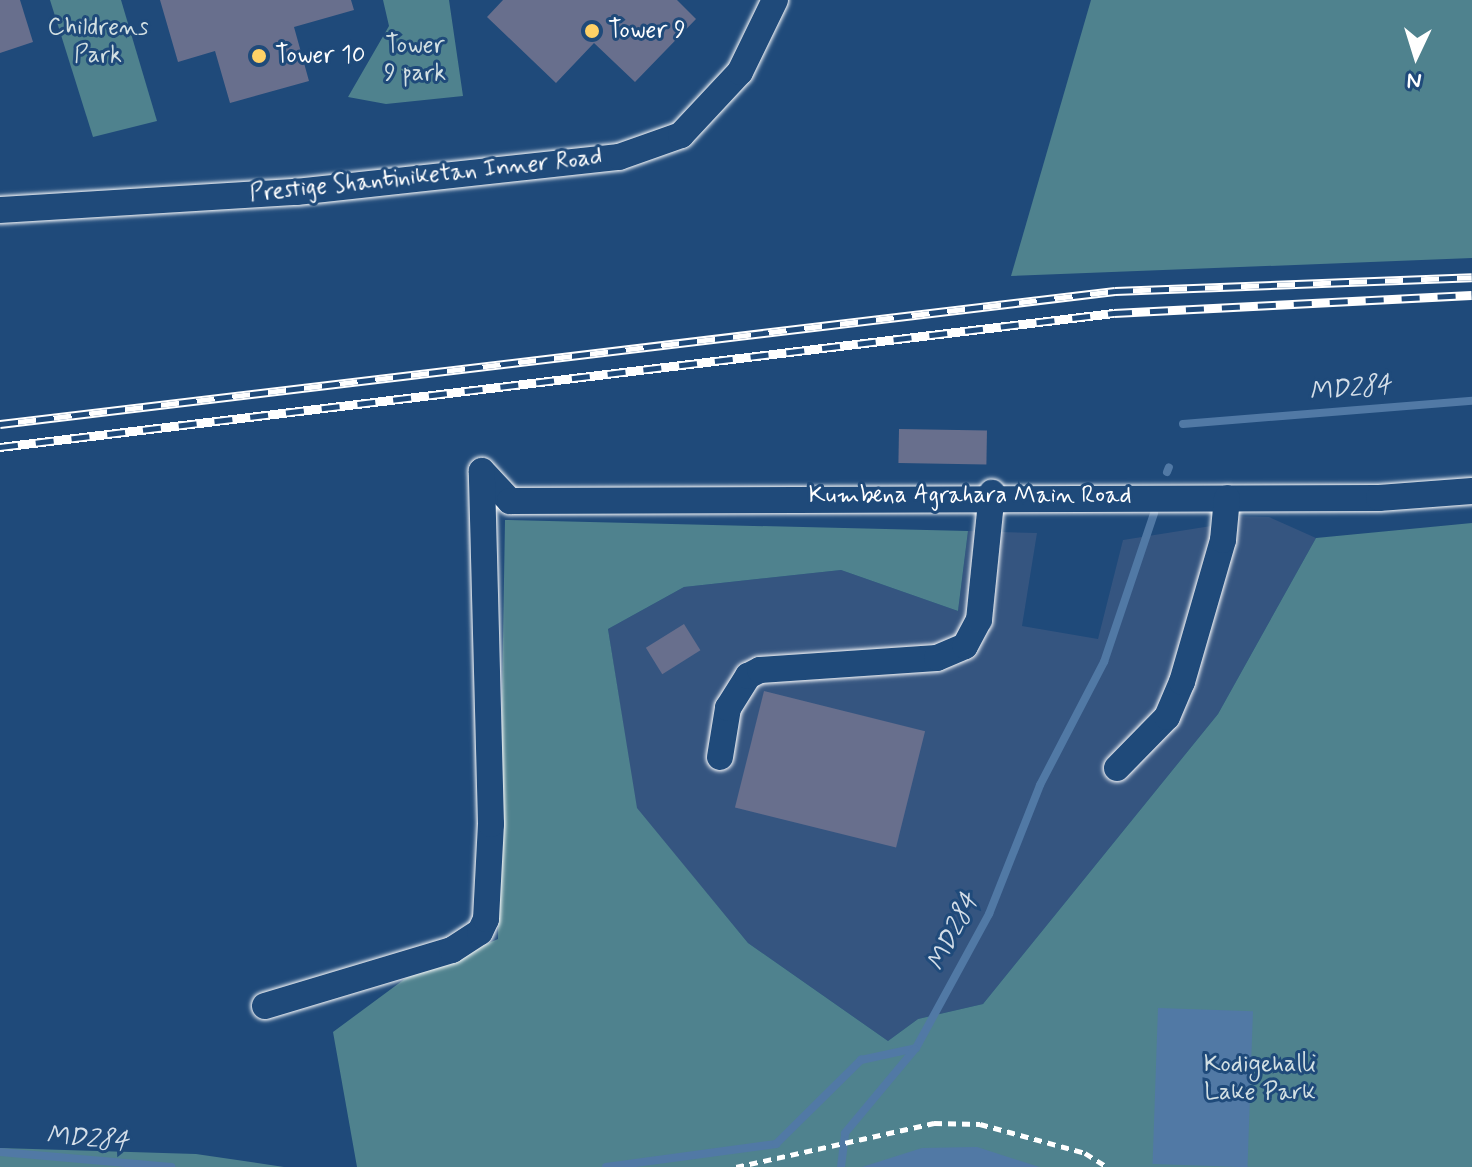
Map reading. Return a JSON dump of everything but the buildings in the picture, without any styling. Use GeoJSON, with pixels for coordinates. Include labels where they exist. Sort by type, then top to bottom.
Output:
{"type":"FeatureCollection","features":[{"type":"Feature","properties":{"kind":"street","name":"Prestige Shantiniketan Inner Road"},"geometry":{"type":"LineString","coordinates":[[0,210],[296,192],[619,157],[681,135],[740,72],[775,0]]}},
{"type":"Feature","properties":{"kind":"street","name":"Kumbena Agrahara Main Road"},"geometry":{"type":"LineString","coordinates":[[265,1006],[452,950],[480,932],[486,919],[491,824],[482,471],[510,501],[992,493],[1227,498],[1472,491]]}},
{"type":"Feature","properties":{"kind":"street"},"geometry":{"type":"LineString","coordinates":[[720,757],[728,708],[748,676],[760,670],[937,658],[965,646],[979,620],[992,493]]}},
{"type":"Feature","properties":{"kind":"street"},"geometry":{"type":"LineString","coordinates":[[1117,768],[1167,717],[1177,694],[1223,540],[1227,498]]}},
{"type":"Feature","properties":{"kind":"path"},"geometry":{"type":"LineString","coordinates":[[736,1167],[934,1123],[980,1124],[1085,1153],[1107,1167]]}},
{"type":"Feature","properties":{"kind":"shaded area"},"geometry":{"type":"Polygon","coordinates":[[[1231,516],[1269,517],[1316,538],[1218,714],[983,1004],[918,1019],[888,1041],[748,943],[636,808],[608,629],[684,587],[841,570],[958,611],[968,531],[1037,533],[1022,626],[1098,639],[1123,540],[1230,523],[1231,516]]]}},
{"type":"Feature","properties":{"kind":"shaded area"},"geometry":{"type":"Polygon","coordinates":[[[1158,1008],[1253,1011],[1248,1167],[1153,1164],[1158,1008]]]}},
{"type":"Feature","properties":{"kind":"shaded area"},"geometry":{"type":"Polygon","coordinates":[[[977,1147],[1039,1167],[862,1167],[922,1148],[977,1147]]]}},
{"type":"Feature","properties":{"kind":"green space","name":"Childrens Park"},"geometry":{"type":"Polygon","coordinates":[[[50,0],[121,0],[157,121],[93,137],[50,0]]]}},
{"type":"Feature","properties":{"kind":"green space","name":"Tower 9 park"},"geometry":{"type":"Polygon","coordinates":[[[383,0],[449,0],[463,96],[386,104],[348,97],[389,26],[383,0]]]}},
{"type":"Feature","properties":{"kind":"green space"},"geometry":{"type":"Polygon","coordinates":[[[1091,0],[1472,0],[1472,258],[1011,276],[1091,0]]]}},
{"type":"Feature","properties":{"kind":"green space","name":"Kodigehalli Lake Park"},"geometry":{"type":"Polygon","coordinates":[[[505,520],[968,531],[958,611],[841,570],[684,587],[608,629],[637,808],[748,943],[888,1041],[918,1019],[983,1004],[1218,714],[1316,538],[1472,523],[1472,1167],[357,1167],[333,1032],[406,978],[498,939],[505,520]]]}},
{"type":"Feature","properties":{"kind":"green space"},"geometry":{"type":"Polygon","coordinates":[[[0,1148],[196,1154],[284,1167],[0,1167],[0,1148]]]}},
{"type":"Feature","properties":{"kind":"waterway","name":"MD284"},"geometry":{"type":"LineString","coordinates":[[1183,424],[1472,401]]}},
{"type":"Feature","properties":{"kind":"waterway","name":"MD284"},"geometry":{"type":"LineString","coordinates":[[1167,472],[1169,467]]}},
{"type":"Feature","properties":{"kind":"waterway","name":"MD284"},"geometry":{"type":"LineString","coordinates":[[606,1167],[776,1144],[861,1060],[916,1048],[989,914],[1040,785],[1104,662],[1154,513]]}},
{"type":"Feature","properties":{"kind":"waterway"},"geometry":{"type":"LineString","coordinates":[[841,1167],[845,1133],[915,1049]]}},
{"type":"Feature","properties":{"kind":"waterway","name":"MD284"},"geometry":{"type":"LineString","coordinates":[[0,1152],[171,1167]]}},
{"type":"Feature","properties":{"kind":"railway"},"geometry":{"type":"LineString","coordinates":[[0,424],[1115,291],[1472,277]]}},
{"type":"Feature","properties":{"kind":"railway"},"geometry":{"type":"LineString","coordinates":[[0,447],[1114,313],[1472,295]]}},
{"type":"Feature","properties":{"kind":"place","name":"Tower 9"},"geometry":{"type":"Point","coordinates":[592,31]}},
{"type":"Feature","properties":{"kind":"place","name":"Tower 10"},"geometry":{"type":"Point","coordinates":[259,56]}}]}
